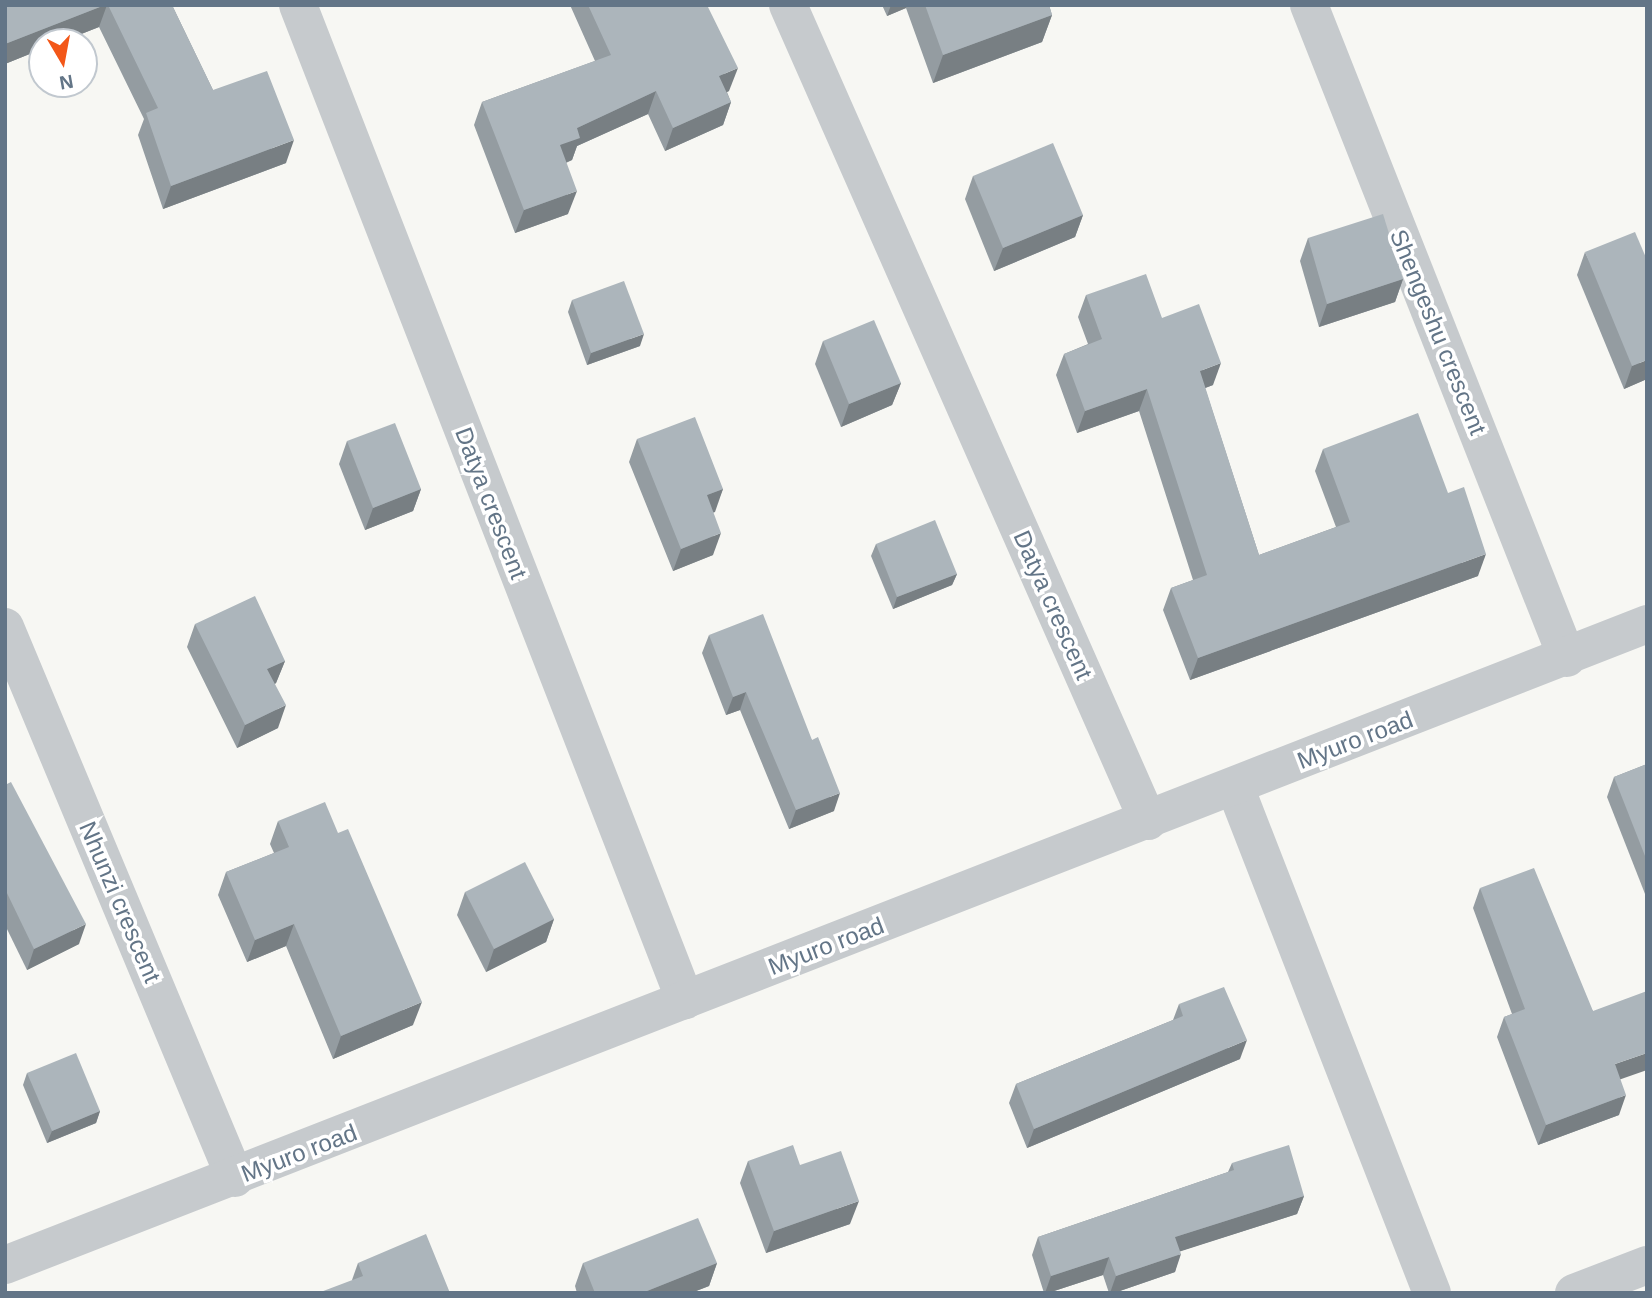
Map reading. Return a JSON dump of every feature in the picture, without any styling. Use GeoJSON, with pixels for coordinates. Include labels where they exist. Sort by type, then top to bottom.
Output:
{"type":"FeatureCollection","features":[{"type":"Feature","properties":{"kind":"street","name":"Datya crescent"},"geometry":{"type":"LineString","coordinates":[[298,5],[685,1000]]}},
{"type":"Feature","properties":{"kind":"street","name":"Datya crescent"},"geometry":{"type":"LineString","coordinates":[[788,5],[1148,821]]}},
{"type":"Feature","properties":{"kind":"street","name":"Shengeshu crescent"},"geometry":{"type":"LineString","coordinates":[[1309,5],[1567,658]]}},
{"type":"Feature","properties":{"kind":"street","name":"Myuro road"},"geometry":{"type":"LineString","coordinates":[[5,1265],[235,1178],[685,1000],[1567,658],[1647,624]]}},
{"type":"Feature","properties":{"kind":"street","name":"Nhunzi crescent"},"geometry":{"type":"LineString","coordinates":[[5,626],[235,1178]]}},
{"type":"Feature","properties":{"kind":"street"},"geometry":{"type":"LineString","coordinates":[[1235,787],[1432,1293]]}},
{"type":"Feature","properties":{"kind":"street"},"geometry":{"type":"LineString","coordinates":[[1574,1293],[1647,1265]]}},
{"type":"Feature","properties":{"kind":"building"},"geometry":{"type":"Polygon","coordinates":[[[5,5],[105,5],[46,28],[28,28],[28,35],[5,44],[5,5]]]}},
{"type":"Feature","properties":{"kind":"building"},"geometry":{"type":"Polygon","coordinates":[[[108,5],[172,5],[213,90],[267,71],[294,140],[171,186],[146,113],[158,108],[108,5]]]}},
{"type":"Feature","properties":{"kind":"building"},"geometry":{"type":"Polygon","coordinates":[[[588,5],[707,5],[738,68],[719,76],[731,102],[673,128],[656,91],[577,128],[580,138],[560,145],[577,191],[524,210],[482,102],[611,55],[588,5]]]}},
{"type":"Feature","properties":{"kind":"building"},"geometry":{"type":"Polygon","coordinates":[[[925,5],[1049,5],[1052,15],[943,55],[925,5]]]}},
{"type":"Feature","properties":{"kind":"building"},"geometry":{"type":"Polygon","coordinates":[[[1053,143],[1083,215],[1003,248],[973,176],[1053,143]]]}},
{"type":"Feature","properties":{"kind":"building"},"geometry":{"type":"Polygon","coordinates":[[[1383,214],[1403,279],[1327,304],[1308,238],[1383,214]]]}},
{"type":"Feature","properties":{"kind":"building"},"geometry":{"type":"Polygon","coordinates":[[[1635,232],[1647,260],[1647,360],[1632,366],[1585,252],[1635,232]]]}},
{"type":"Feature","properties":{"kind":"building"},"geometry":{"type":"Polygon","coordinates":[[[1146,274],[1162,318],[1199,304],[1221,363],[1200,371],[1259,555],[1350,522],[1323,449],[1418,413],[1448,493],[1464,487],[1486,554],[1198,658],[1171,588],[1207,575],[1147,389],[1085,411],[1064,354],[1102,339],[1086,295],[1146,274]]]}},
{"type":"Feature","properties":{"kind":"building"},"geometry":{"type":"Polygon","coordinates":[[[624,281],[644,334],[591,353],[572,300],[624,281]]]}},
{"type":"Feature","properties":{"kind":"building"},"geometry":{"type":"Polygon","coordinates":[[[874,320],[901,383],[849,404],[823,341],[874,320]]]}},
{"type":"Feature","properties":{"kind":"building"},"geometry":{"type":"Polygon","coordinates":[[[695,417],[723,489],[707,495],[721,533],[681,549],[637,439],[695,417]]]}},
{"type":"Feature","properties":{"kind":"building"},"geometry":{"type":"Polygon","coordinates":[[[395,423],[421,489],[373,508],[347,441],[395,423]]]}},
{"type":"Feature","properties":{"kind":"building"},"geometry":{"type":"Polygon","coordinates":[[[935,520],[957,574],[897,597],[876,544],[935,520]]]}},
{"type":"Feature","properties":{"kind":"building"},"geometry":{"type":"Polygon","coordinates":[[[255,596],[285,661],[267,669],[286,705],[245,725],[195,624],[255,596]]]}},
{"type":"Feature","properties":{"kind":"building"},"geometry":{"type":"Polygon","coordinates":[[[763,614],[812,740],[818,737],[840,793],[796,810],[746,692],[733,697],[709,635],[763,614]]]}},
{"type":"Feature","properties":{"kind":"building"},"geometry":{"type":"Polygon","coordinates":[[[1647,764],[1647,861],[1614,777],[1647,764]]]}},
{"type":"Feature","properties":{"kind":"building"},"geometry":{"type":"Polygon","coordinates":[[[11,782],[86,924],[34,949],[5,889],[5,785],[11,782]]]}},
{"type":"Feature","properties":{"kind":"building"},"geometry":{"type":"Polygon","coordinates":[[[325,802],[338,833],[348,829],[422,1002],[341,1036],[294,924],[255,940],[226,872],[289,847],[278,821],[325,802]]]}},
{"type":"Feature","properties":{"kind":"building"},"geometry":{"type":"Polygon","coordinates":[[[525,862],[554,919],[494,949],[465,892],[525,862]]]}},
{"type":"Feature","properties":{"kind":"building"},"geometry":{"type":"Polygon","coordinates":[[[1534,868],[1593,1011],[1647,991],[1647,1053],[1615,1064],[1626,1095],[1546,1125],[1504,1017],[1525,1009],[1480,888],[1534,868]]]}},
{"type":"Feature","properties":{"kind":"building"},"geometry":{"type":"Polygon","coordinates":[[[1224,987],[1247,1040],[1034,1129],[1016,1084],[1183,1016],[1179,1004],[1224,987]]]}},
{"type":"Feature","properties":{"kind":"building"},"geometry":{"type":"Polygon","coordinates":[[[76,1053],[100,1111],[52,1131],[27,1073],[76,1053]]]}},
{"type":"Feature","properties":{"kind":"building"},"geometry":{"type":"Polygon","coordinates":[[[793,1145],[800,1165],[841,1151],[859,1201],[774,1231],[748,1161],[793,1145]]]}},
{"type":"Feature","properties":{"kind":"building"},"geometry":{"type":"Polygon","coordinates":[[[1289,1145],[1304,1196],[1175,1237],[1181,1254],[1116,1276],[1109,1257],[1051,1276],[1038,1237],[1234,1170],[1232,1163],[1289,1145]]]}},
{"type":"Feature","properties":{"kind":"building"},"geometry":{"type":"Polygon","coordinates":[[[698,1218],[717,1263],[642,1293],[595,1293],[583,1263],[698,1218]]]}},
{"type":"Feature","properties":{"kind":"building"},"geometry":{"type":"Polygon","coordinates":[[[426,1234],[450,1293],[318,1293],[363,1276],[358,1263],[426,1234]]]}}]}
